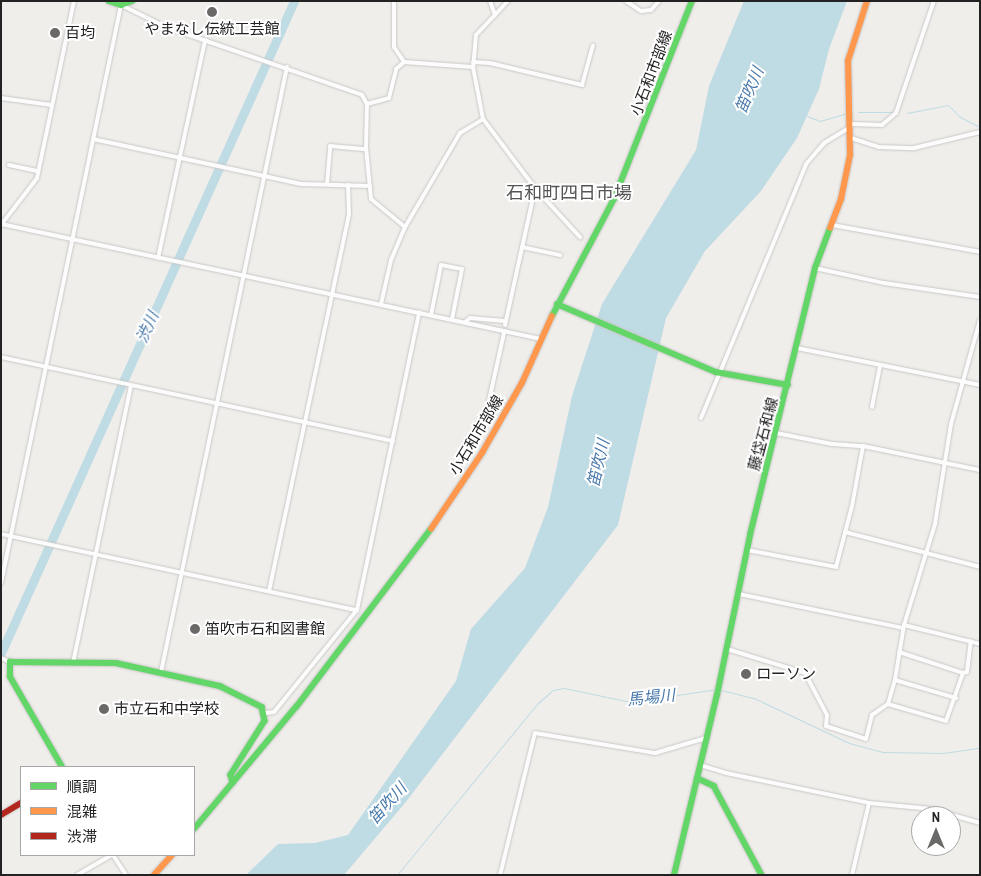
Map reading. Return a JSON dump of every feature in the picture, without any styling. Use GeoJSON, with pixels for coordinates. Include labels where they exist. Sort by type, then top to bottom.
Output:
{"type":"FeatureCollection","features":[{"type":"Feature","properties":{"kind":"main road"},"geometry":{"type":"LineString","coordinates":[[109,1],[121,5],[132,1]]}},
{"type":"Feature","properties":{"kind":"main road","name":"小石和市部線"},"geometry":{"type":"LineString","coordinates":[[195,829],[297,706],[448,504],[508,408],[557,304],[614,199],[692,1]]}},
{"type":"Feature","properties":{"kind":"main road","name":"藤垈石和線"},"geometry":{"type":"LineString","coordinates":[[674,875],[727,649],[746,550],[788,385],[815,268],[841,199],[851,138],[848,88],[851,47],[867,1]]}},
{"type":"Feature","properties":{"kind":"main road"},"geometry":{"type":"LineString","coordinates":[[557,304],[717,373],[788,385]]}},
{"type":"Feature","properties":{"kind":"main road"},"geometry":{"type":"LineString","coordinates":[[61,766],[10,677],[10,662],[116,663],[220,686],[262,707],[266,713],[265,721],[231,775],[233,783]]}},
{"type":"Feature","properties":{"kind":"main road"},"geometry":{"type":"LineString","coordinates":[[697,778],[714,786],[762,875]]}},
{"type":"Feature","properties":{"kind":"main road"},"geometry":{"type":"LineString","coordinates":[[1,815],[20,804]]}},
{"type":"Feature","properties":{"kind":"main road"},"geometry":{"type":"LineString","coordinates":[[154,875],[171,856]]}},
{"type":"Feature","properties":{"kind":"street"},"geometry":{"type":"LineString","coordinates":[[74,1],[38,171],[30,189],[2,225],[541,339]]}},
{"type":"Feature","properties":{"kind":"street"},"geometry":{"type":"LineString","coordinates":[[394,1],[394,47],[404,62]]}},
{"type":"Feature","properties":{"kind":"street"},"geometry":{"type":"LineString","coordinates":[[490,1],[495,15]]}},
{"type":"Feature","properties":{"kind":"street"},"geometry":{"type":"LineString","coordinates":[[508,1],[476,35],[473,64],[483,119],[535,188],[580,237]]}},
{"type":"Feature","properties":{"kind":"street"},"geometry":{"type":"LineString","coordinates":[[626,1],[637,10],[648,12],[659,1]]}},
{"type":"Feature","properties":{"kind":"street"},"geometry":{"type":"LineString","coordinates":[[701,418],[717,373],[806,164],[824,143],[851,125],[882,125],[896,112],[934,1]]}},
{"type":"Feature","properties":{"kind":"street"},"geometry":{"type":"LineString","coordinates":[[1,584],[121,5],[166,27],[262,62],[287,68],[346,92],[362,95],[367,104],[366,150],[371,199],[404,227]]}},
{"type":"Feature","properties":{"kind":"street"},"geometry":{"type":"LineString","coordinates":[[158,258],[205,40]]}},
{"type":"Feature","properties":{"kind":"street"},"geometry":{"type":"LineString","coordinates":[[367,104],[389,98],[396,69],[404,62],[490,63],[582,85],[593,44]]}},
{"type":"Feature","properties":{"kind":"street"},"geometry":{"type":"LineString","coordinates":[[161,672],[287,68]]}},
{"type":"Feature","properties":{"kind":"street"},"geometry":{"type":"LineString","coordinates":[[1,98],[52,105]]}},
{"type":"Feature","properties":{"kind":"street"},"geometry":{"type":"LineString","coordinates":[[380,304],[391,260],[404,227],[460,133],[483,119]]}},
{"type":"Feature","properties":{"kind":"street"},"geometry":{"type":"LineString","coordinates":[[851,138],[878,148],[914,148],[980,132]]}},
{"type":"Feature","properties":{"kind":"street"},"geometry":{"type":"LineString","coordinates":[[93,139],[302,184],[370,186]]}},
{"type":"Feature","properties":{"kind":"street"},"geometry":{"type":"LineString","coordinates":[[327,184],[330,146],[366,150]]}},
{"type":"Feature","properties":{"kind":"street"},"geometry":{"type":"LineString","coordinates":[[9,165],[38,171]]}},
{"type":"Feature","properties":{"kind":"street"},"geometry":{"type":"LineString","coordinates":[[269,592],[349,214],[348,185]]}},
{"type":"Feature","properties":{"kind":"street"},"geometry":{"type":"LineString","coordinates":[[465,322],[470,318],[505,323],[535,188]]}},
{"type":"Feature","properties":{"kind":"street"},"geometry":{"type":"LineString","coordinates":[[832,225],[980,252]]}},
{"type":"Feature","properties":{"kind":"street"},"geometry":{"type":"LineString","coordinates":[[522,247],[560,255]]}},
{"type":"Feature","properties":{"kind":"street"},"geometry":{"type":"LineString","coordinates":[[431,315],[441,265],[462,270],[452,319]]}},
{"type":"Feature","properties":{"kind":"street"},"geometry":{"type":"LineString","coordinates":[[815,268],[884,283],[980,297]]}},
{"type":"Feature","properties":{"kind":"street"},"geometry":{"type":"LineString","coordinates":[[266,713],[274,712],[357,610],[394,442],[419,312]]}},
{"type":"Feature","properties":{"kind":"street"},"geometry":{"type":"LineString","coordinates":[[727,649],[805,673],[827,715],[826,726],[866,739],[872,715],[888,704],[895,680],[903,626],[928,554],[940,498],[951,424],[965,382],[980,320]]}},
{"type":"Feature","properties":{"kind":"street"},"geometry":{"type":"LineString","coordinates":[[486,414],[504,333]]}},
{"type":"Feature","properties":{"kind":"street"},"geometry":{"type":"LineString","coordinates":[[797,348],[980,385]]}},
{"type":"Feature","properties":{"kind":"street"},"geometry":{"type":"LineString","coordinates":[[1,357],[394,442]]}},
{"type":"Feature","properties":{"kind":"street"},"geometry":{"type":"LineString","coordinates":[[872,407],[880,366]]}},
{"type":"Feature","properties":{"kind":"street"},"geometry":{"type":"LineString","coordinates":[[73,663],[129,385]]}},
{"type":"Feature","properties":{"kind":"street"},"geometry":{"type":"LineString","coordinates":[[775,432],[832,444],[863,446],[980,470]]}},
{"type":"Feature","properties":{"kind":"street"},"geometry":{"type":"LineString","coordinates":[[746,550],[836,568],[863,446]]}},
{"type":"Feature","properties":{"kind":"street"},"geometry":{"type":"LineString","coordinates":[[845,532],[980,567]]}},
{"type":"Feature","properties":{"kind":"street"},"geometry":{"type":"LineString","coordinates":[[1,534],[181,574],[357,610]]}},
{"type":"Feature","properties":{"kind":"street"},"geometry":{"type":"LineString","coordinates":[[739,594],[903,626],[980,644]]}},
{"type":"Feature","properties":{"kind":"street"},"geometry":{"type":"LineString","coordinates":[[888,704],[946,720],[956,698],[963,673],[967,672],[971,642]]}},
{"type":"Feature","properties":{"kind":"street"},"geometry":{"type":"LineString","coordinates":[[899,652],[963,673]]}},
{"type":"Feature","properties":{"kind":"street"},"geometry":{"type":"LineString","coordinates":[[2,658],[10,662]]}},
{"type":"Feature","properties":{"kind":"street"},"geometry":{"type":"LineString","coordinates":[[895,680],[956,698]]}},
{"type":"Feature","properties":{"kind":"street"},"geometry":{"type":"LineString","coordinates":[[500,875],[535,733],[655,753],[706,738]]}},
{"type":"Feature","properties":{"kind":"street"},"geometry":{"type":"LineString","coordinates":[[700,765],[726,773],[869,803],[932,809],[980,823]]}},
{"type":"Feature","properties":{"kind":"street"},"geometry":{"type":"LineString","coordinates":[[852,875],[869,803]]}},
{"type":"Feature","properties":{"kind":"street"},"geometry":{"type":"LineString","coordinates":[[77,875],[110,856]]}},
{"type":"Feature","properties":{"kind":"street"},"geometry":{"type":"LineString","coordinates":[[113,856],[126,875]]}},
{"type":"Feature","properties":{"kind":"water","name":"笛吹川"},"geometry":{"type":"Polygon","coordinates":[[[744,1],[847,1],[829,49],[819,89],[797,138],[761,191],[705,251],[666,318],[618,525],[405,803],[344,875],[246,875],[278,844],[315,843],[348,835],[456,681],[471,629],[525,568],[548,507],[572,396],[602,304],[696,150],[709,86],[744,1]]]}},
{"type":"Feature","properties":{"kind":"waterway","name":"渋川"},"geometry":{"type":"LineString","coordinates":[[1,653],[294,1]]}},
{"type":"Feature","properties":{"kind":"waterway"},"geometry":{"type":"LineString","coordinates":[[907,113],[948,105],[960,117],[980,127]]}},
{"type":"Feature","properties":{"kind":"waterway"},"geometry":{"type":"LineString","coordinates":[[858,112],[894,112]]}},
{"type":"Feature","properties":{"kind":"waterway"},"geometry":{"type":"LineString","coordinates":[[807,116],[820,121],[845,114]]}},
{"type":"Feature","properties":{"kind":"waterway","name":"馬場川"},"geometry":{"type":"LineString","coordinates":[[397,875],[538,703],[553,690],[564,688],[631,702],[717,689]]}},
{"type":"Feature","properties":{"kind":"waterway","name":"馬場川"},"geometry":{"type":"LineString","coordinates":[[721,690],[756,699],[849,743],[883,752],[943,753],[980,748]]}},
{"type":"Feature","properties":{"kind":"traffic: fast"},"geometry":{"type":"LineString","coordinates":[[109,1],[121,5],[132,1]]}},
{"type":"Feature","properties":{"kind":"traffic: fast"},"geometry":{"type":"LineString","coordinates":[[552,316],[614,199],[692,1]]}},
{"type":"Feature","properties":{"kind":"traffic: fast"},"geometry":{"type":"LineString","coordinates":[[674,875],[717,695],[750,535],[815,268],[830,228]]}},
{"type":"Feature","properties":{"kind":"traffic: fast"},"geometry":{"type":"LineString","coordinates":[[557,304],[716,372],[788,385]]}},
{"type":"Feature","properties":{"kind":"traffic: fast"},"geometry":{"type":"LineString","coordinates":[[195,828],[297,706],[431,529]]}},
{"type":"Feature","properties":{"kind":"traffic: fast"},"geometry":{"type":"LineString","coordinates":[[61,766],[10,677],[10,662],[116,663],[220,686],[262,707],[265,721],[231,775],[233,783]]}},
{"type":"Feature","properties":{"kind":"traffic: fast"},"geometry":{"type":"LineString","coordinates":[[697,778],[714,786],[762,875]]}},
{"type":"Feature","properties":{"kind":"traffic: slow"},"geometry":{"type":"LineString","coordinates":[[830,228],[841,199],[850,155],[848,61],[867,1]]}},
{"type":"Feature","properties":{"kind":"traffic: slow"},"geometry":{"type":"LineString","coordinates":[[431,529],[482,453],[522,383],[552,316]]}},
{"type":"Feature","properties":{"kind":"traffic: slow"},"geometry":{"type":"LineString","coordinates":[[154,875],[171,856]]}},
{"type":"Feature","properties":{"kind":"traffic: jam"},"geometry":{"type":"LineString","coordinates":[[1,815],[20,804]]}},
{"type":"Feature","properties":{"kind":"place","name":"やまなし伝統工芸館"},"geometry":{"type":"Point","coordinates":[212,12]}},
{"type":"Feature","properties":{"kind":"place","name":"百均"},"geometry":{"type":"Point","coordinates":[55,33]}},
{"type":"Feature","properties":{"kind":"place","name":"笛吹市石和図書館"},"geometry":{"type":"Point","coordinates":[195,629]}},
{"type":"Feature","properties":{"kind":"place","name":"ローソン"},"geometry":{"type":"Point","coordinates":[746,674]}},
{"type":"Feature","properties":{"kind":"place","name":"市立石和中学校"},"geometry":{"type":"Point","coordinates":[104,709]}},
{"type":"Feature","properties":{"kind":"district","name":"石和町四日市場"},"geometry":{"type":"Point","coordinates":[569,193]}}]}
